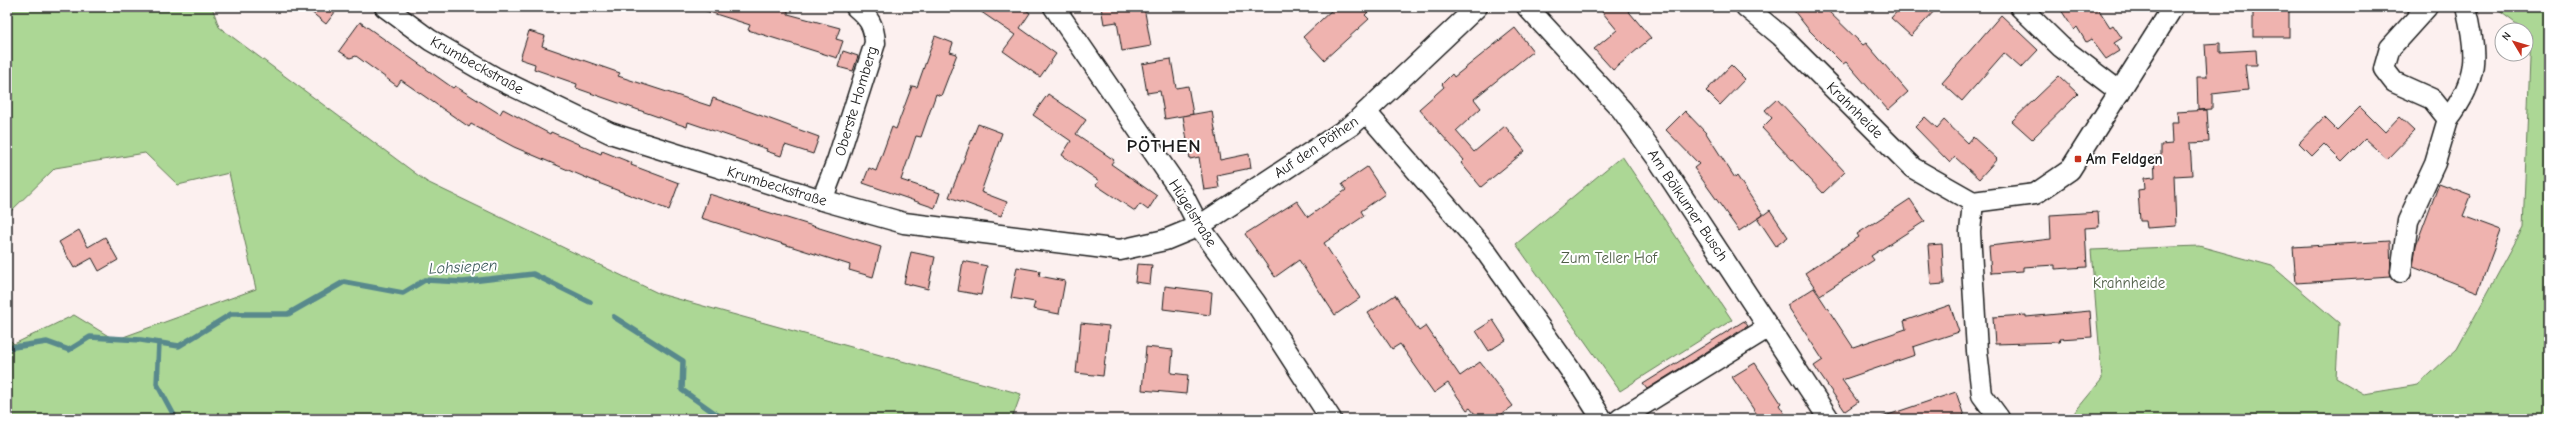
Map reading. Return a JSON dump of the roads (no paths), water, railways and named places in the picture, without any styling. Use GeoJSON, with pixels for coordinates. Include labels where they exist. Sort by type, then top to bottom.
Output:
{"type":"FeatureCollection","features":[{"type":"Feature","properties":{"kind":"street","name":"Krumbeckstraße"},"geometry":{"type":"LineString","coordinates":[[385,7],[430,40],[488,73],[610,133],[822,200],[904,222],[1120,250],[1165,240],[1199,226]]}},
{"type":"Feature","properties":{"kind":"street","name":"Oberste Homberg"},"geometry":{"type":"LineString","coordinates":[[822,200],[837,160],[875,43],[874,27],[868,18],[856,7]]}},
{"type":"Feature","properties":{"kind":"street","name":"Hügelstraße"},"geometry":{"type":"LineString","coordinates":[[1054,7],[1183,195],[1199,226],[1255,302],[1331,419]]}},
{"type":"Feature","properties":{"kind":"street","name":"Auf den Pöthen"},"geometry":{"type":"LineString","coordinates":[[1199,226],[1283,169],[1352,125],[1477,7]]}},
{"type":"Feature","properties":{"kind":"street","name":"Am Bölkumer Busch"},"geometry":{"type":"LineString","coordinates":[[1527,7],[1622,110],[1656,158],[1829,419]]}},
{"type":"Feature","properties":{"kind":"street","name":"Krahnheide"},"geometry":{"type":"LineString","coordinates":[[1746,7],[1781,36],[1913,168],[1972,202]]}},
{"type":"Feature","properties":{"kind":"street"},"geometry":{"type":"LineString","coordinates":[[2020,7],[2061,47],[2120,92]]}},
{"type":"Feature","properties":{"kind":"street"},"geometry":{"type":"LineString","coordinates":[[1999,418],[1982,395],[1981,388],[1971,239],[1972,202],[2035,194],[2070,170],[2173,7]]}},
{"type":"Feature","properties":{"kind":"street"},"geometry":{"type":"LineString","coordinates":[[2427,7],[2390,48],[2384,69],[2394,82],[2432,99],[2448,119]]}},
{"type":"Feature","properties":{"kind":"street"},"geometry":{"type":"LineString","coordinates":[[2401,272],[2408,221],[2435,163],[2448,119],[2464,97],[2471,77],[2473,41],[2466,7]]}},
{"type":"Feature","properties":{"kind":"street"},"geometry":{"type":"LineString","coordinates":[[1366,112],[1484,249],[1576,378],[1602,419]]}},
{"type":"Feature","properties":{"kind":"street"},"geometry":{"type":"LineString","coordinates":[[1620,419],[1768,327]]}},
{"type":"Feature","properties":{"kind":"waterway","name":"Lohsiepen"},"geometry":{"type":"LineString","coordinates":[[7,348],[47,342],[69,350],[90,337],[141,340],[179,346],[231,314],[288,314],[344,282],[403,293],[425,280],[463,282],[533,274],[590,302]]}},
{"type":"Feature","properties":{"kind":"waterway","name":"Lohsiepen"},"geometry":{"type":"LineString","coordinates":[[614,317],[683,361],[682,390],[723,419]]}},
{"type":"Feature","properties":{"kind":"waterway","name":"Lohsiepen"},"geometry":{"type":"LineString","coordinates":[[159,343],[157,384],[176,419]]}},
{"type":"Feature","properties":{"kind":"place","name":"Am Feldgen"},"geometry":{"type":"Point","coordinates":[2078,159]}},
{"type":"Feature","properties":{"kind":"district","name":"PÖTHEN"},"geometry":{"type":"Point","coordinates":[1164,146]}},
{"type":"Feature","properties":{"kind":"park label","name":"Zum Teller Hof"},"geometry":{"type":"Point","coordinates":[1609,258]}}]}
